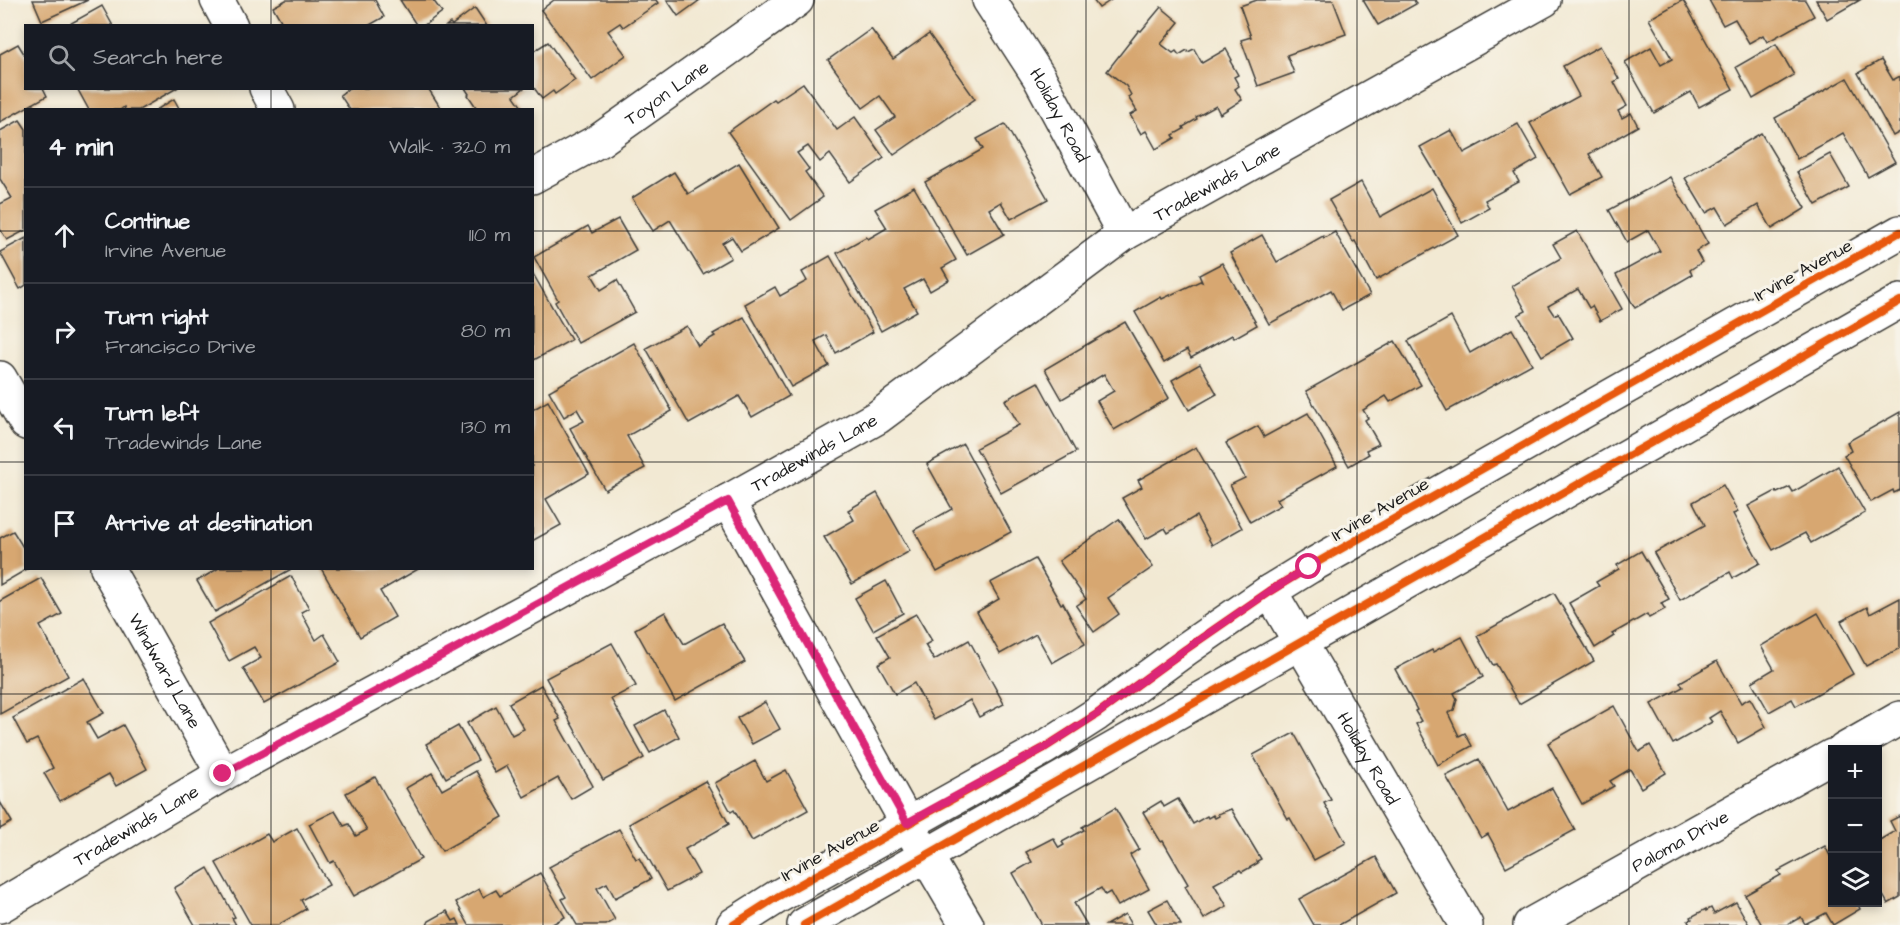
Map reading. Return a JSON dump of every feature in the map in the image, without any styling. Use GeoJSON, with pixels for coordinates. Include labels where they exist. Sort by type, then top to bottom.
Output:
{"type":"FeatureCollection","features":[{"type":"Feature","properties":{"kind":"street"},"geometry":{"type":"LineString","coordinates":[[217,0],[230,24]]}},
{"type":"Feature","properties":{"kind":"street","name":"Toyon Lane"},"geometry":{"type":"LineString","coordinates":[[534,176],[600,140],[797,0]]}},
{"type":"Feature","properties":{"kind":"street","name":"Holiday Road"},"geometry":{"type":"LineString","coordinates":[[989,0],[1039,77],[1125,234]]}},
{"type":"Feature","properties":{"kind":"street","name":"Tradewinds Lane"},"geometry":{"type":"LineString","coordinates":[[0,906],[223,774],[728,501],[878,417],[1125,234],[1544,0]]}},
{"type":"Feature","properties":{"kind":"street"},"geometry":{"type":"LineString","coordinates":[[268,90],[277,108]]}},
{"type":"Feature","properties":{"kind":"street","name":"Irvine Avenue"},"geometry":{"type":"LineString","coordinates":[[733,925],[777,897],[907,823],[1044,748],[1097,714],[1270,591],[1425,500],[1900,232]]}},
{"type":"Feature","properties":{"kind":"street"},"geometry":{"type":"LineString","coordinates":[[804,925],[1900,301]]}},
{"type":"Feature","properties":{"kind":"street"},"geometry":{"type":"LineString","coordinates":[[0,378],[24,420]]}},
{"type":"Feature","properties":{"kind":"street"},"geometry":{"type":"LineString","coordinates":[[728,501],[907,823],[967,925]]}},
{"type":"Feature","properties":{"kind":"street","name":"Windward Lane"},"geometry":{"type":"LineString","coordinates":[[108,570],[223,774]]}},
{"type":"Feature","properties":{"kind":"street","name":"Holiday Road"},"geometry":{"type":"LineString","coordinates":[[1270,591],[1466,925]]}},
{"type":"Feature","properties":{"kind":"street"},"geometry":{"type":"LineString","coordinates":[[1853,745],[1900,718]]}},
{"type":"Feature","properties":{"kind":"street","name":"Paloma Drive"},"geometry":{"type":"LineString","coordinates":[[1530,925],[1828,759]]}},
{"type":"Feature","properties":{"kind":"building"},"geometry":{"type":"Polygon","coordinates":[[[33,0],[88,0],[42,21],[33,0]]]}},
{"type":"Feature","properties":{"kind":"building"},"geometry":{"type":"Polygon","coordinates":[[[286,0],[375,0],[384,17],[372,24],[283,24],[273,7],[286,0]]]}},
{"type":"Feature","properties":{"kind":"building"},"geometry":{"type":"Polygon","coordinates":[[[400,0],[433,0],[442,12],[426,24],[416,24],[400,0]]]}},
{"type":"Feature","properties":{"kind":"building"},"geometry":{"type":"Polygon","coordinates":[[[554,0],[656,0],[658,3],[623,27],[620,23],[608,31],[626,55],[592,80],[541,10],[554,0]]]}},
{"type":"Feature","properties":{"kind":"building"},"geometry":{"type":"Polygon","coordinates":[[[667,0],[700,0],[678,16],[667,0]]]}},
{"type":"Feature","properties":{"kind":"building"},"geometry":{"type":"Polygon","coordinates":[[[1093,0],[1111,0],[1099,8],[1093,0]]]}},
{"type":"Feature","properties":{"kind":"building"},"geometry":{"type":"Polygon","coordinates":[[[1257,0],[1333,0],[1346,34],[1287,55],[1294,73],[1258,86],[1241,40],[1251,37],[1240,6],[1257,0]]]}},
{"type":"Feature","properties":{"kind":"building"},"geometry":{"type":"Polygon","coordinates":[[[1363,0],[1414,0],[1416,4],[1378,25],[1363,0]]]}},
{"type":"Feature","properties":{"kind":"building"},"geometry":{"type":"Polygon","coordinates":[[[1683,0],[1733,89],[1699,107],[1691,92],[1654,113],[1625,62],[1651,47],[1661,65],[1672,59],[1649,19],[1683,0]]]}},
{"type":"Feature","properties":{"kind":"building"},"geometry":{"type":"Polygon","coordinates":[[[1709,0],[1805,0],[1814,16],[1767,42],[1763,35],[1749,43],[1735,19],[1723,25],[1709,0]]]}},
{"type":"Feature","properties":{"kind":"building"},"geometry":{"type":"Polygon","coordinates":[[[1816,0],[1860,0],[1827,19],[1816,0]]]}},
{"type":"Feature","properties":{"kind":"building"},"geometry":{"type":"Polygon","coordinates":[[[102,6],[112,24],[70,24],[102,6]]]}},
{"type":"Feature","properties":{"kind":"building"},"geometry":{"type":"Polygon","coordinates":[[[1161,7],[1179,22],[1161,44],[1173,53],[1176,51],[1179,55],[1194,49],[1202,63],[1226,49],[1238,75],[1234,77],[1239,86],[1235,89],[1242,100],[1220,114],[1216,106],[1196,117],[1197,119],[1173,135],[1175,138],[1156,149],[1146,131],[1141,134],[1130,115],[1137,111],[1128,97],[1131,95],[1126,86],[1107,71],[1139,30],[1141,31],[1161,7]]]}},
{"type":"Feature","properties":{"kind":"building"},"geometry":{"type":"Polygon","coordinates":[[[475,8],[486,24],[453,24],[475,8]]]}},
{"type":"Feature","properties":{"kind":"building"},"geometry":{"type":"Polygon","coordinates":[[[871,29],[893,59],[929,34],[975,99],[894,155],[876,130],[895,117],[880,96],[863,108],[828,60],[871,29]]]}},
{"type":"Feature","properties":{"kind":"building"},"geometry":{"type":"Polygon","coordinates":[[[548,42],[575,80],[555,94],[553,91],[542,99],[534,88],[534,51],[548,42]]]}},
{"type":"Feature","properties":{"kind":"building"},"geometry":{"type":"Polygon","coordinates":[[[18,44],[24,54],[24,90],[44,90],[47,96],[0,122],[0,54],[18,44]]]}},
{"type":"Feature","properties":{"kind":"building"},"geometry":{"type":"Polygon","coordinates":[[[1776,44],[1794,75],[1753,99],[1736,67],[1776,44]]]}},
{"type":"Feature","properties":{"kind":"building"},"geometry":{"type":"Polygon","coordinates":[[[1600,46],[1619,79],[1614,82],[1627,106],[1618,111],[1622,118],[1631,113],[1638,126],[1589,154],[1602,177],[1570,194],[1530,123],[1579,96],[1563,66],[1600,46]]]}},
{"type":"Feature","properties":{"kind":"building"},"geometry":{"type":"Polygon","coordinates":[[[1881,60],[1893,80],[1900,76],[1900,132],[1893,136],[1858,73],[1881,60]]]}},
{"type":"Feature","properties":{"kind":"building"},"geometry":{"type":"Polygon","coordinates":[[[1847,78],[1895,162],[1868,177],[1843,133],[1797,159],[1775,118],[1847,78]]]}},
{"type":"Feature","properties":{"kind":"building"},"geometry":{"type":"Polygon","coordinates":[[[803,83],[837,130],[855,117],[884,158],[850,182],[830,154],[820,162],[808,146],[797,153],[809,169],[805,172],[823,197],[791,220],[728,132],[774,99],[776,101],[803,83]]]}},
{"type":"Feature","properties":{"kind":"building"},"geometry":{"type":"Polygon","coordinates":[[[78,90],[174,90],[142,108],[88,108],[78,90]]]}},
{"type":"Feature","properties":{"kind":"building"},"geometry":{"type":"Polygon","coordinates":[[[346,90],[429,90],[441,108],[349,108],[340,95],[346,90]]]}},
{"type":"Feature","properties":{"kind":"building"},"geometry":{"type":"Polygon","coordinates":[[[466,90],[522,90],[514,96],[523,108],[477,108],[466,90]]]}},
{"type":"Feature","properties":{"kind":"building"},"geometry":{"type":"Polygon","coordinates":[[[174,99],[179,108],[159,108],[174,99]]]}},
{"type":"Feature","properties":{"kind":"building"},"geometry":{"type":"Polygon","coordinates":[[[20,120],[24,126],[24,231],[7,240],[0,229],[0,204],[12,198],[0,179],[0,131],[20,120]]]}},
{"type":"Feature","properties":{"kind":"building"},"geometry":{"type":"Polygon","coordinates":[[[1005,124],[1048,199],[1011,219],[1001,202],[989,209],[1004,234],[967,255],[925,182],[983,149],[977,139],[1005,124]]]}},
{"type":"Feature","properties":{"kind":"building"},"geometry":{"type":"Polygon","coordinates":[[[1518,124],[1538,159],[1514,173],[1519,182],[1485,200],[1489,208],[1462,223],[1457,209],[1420,147],[1451,130],[1464,153],[1518,124]]]}},
{"type":"Feature","properties":{"kind":"building"},"geometry":{"type":"Polygon","coordinates":[[[1761,133],[1806,208],[1772,229],[1758,205],[1727,224],[1717,207],[1706,213],[1685,178],[1761,133]]]}},
{"type":"Feature","properties":{"kind":"building"},"geometry":{"type":"Polygon","coordinates":[[[1830,154],[1849,187],[1816,205],[1797,172],[1830,154]]]}},
{"type":"Feature","properties":{"kind":"building"},"geometry":{"type":"Polygon","coordinates":[[[739,163],[779,228],[741,251],[732,237],[722,243],[731,258],[703,274],[670,220],[653,231],[632,198],[674,172],[688,194],[739,163]]]}},
{"type":"Feature","properties":{"kind":"building"},"geometry":{"type":"Polygon","coordinates":[[[1670,177],[1708,244],[1696,251],[1702,262],[1690,270],[1692,275],[1635,308],[1616,275],[1660,251],[1648,230],[1627,242],[1609,210],[1670,177]]]}},
{"type":"Feature","properties":{"kind":"building"},"geometry":{"type":"Polygon","coordinates":[[[1361,182],[1380,217],[1432,188],[1458,235],[1376,280],[1329,200],[1361,182]]]}},
{"type":"Feature","properties":{"kind":"building"},"geometry":{"type":"Polygon","coordinates":[[[914,187],[956,260],[942,268],[949,280],[930,291],[923,279],[904,289],[917,311],[881,331],[837,253],[887,228],[875,209],[914,187]]]}},
{"type":"Feature","properties":{"kind":"building"},"geometry":{"type":"Polygon","coordinates":[[[618,219],[636,250],[592,275],[601,290],[617,280],[635,312],[578,343],[555,302],[558,300],[534,257],[588,226],[592,233],[618,219]]]}},
{"type":"Feature","properties":{"kind":"building"},"geometry":{"type":"Polygon","coordinates":[[[1577,231],[1622,309],[1600,321],[1592,306],[1589,308],[1578,289],[1548,306],[1554,315],[1558,313],[1573,338],[1542,356],[1518,315],[1526,311],[1512,286],[1561,258],[1553,244],[1577,231]]]}},
{"type":"Feature","properties":{"kind":"building"},"geometry":{"type":"Polygon","coordinates":[[[1335,232],[1370,295],[1342,310],[1331,290],[1269,324],[1230,253],[1262,235],[1277,262],[1323,236],[1324,238],[1335,232]]]}},
{"type":"Feature","properties":{"kind":"building"},"geometry":{"type":"Polygon","coordinates":[[[24,239],[24,286],[20,289],[0,252],[24,239]]]}},
{"type":"Feature","properties":{"kind":"building"},"geometry":{"type":"Polygon","coordinates":[[[830,256],[873,332],[836,353],[826,335],[815,341],[829,366],[791,387],[745,304],[775,287],[780,296],[807,281],[802,272],[830,256]]]}},
{"type":"Feature","properties":{"kind":"building"},"geometry":{"type":"Polygon","coordinates":[[[1222,263],[1257,325],[1234,338],[1232,335],[1191,358],[1187,350],[1164,363],[1135,312],[1161,297],[1162,299],[1202,282],[1199,275],[1222,263]]]}},
{"type":"Feature","properties":{"kind":"building"},"geometry":{"type":"Polygon","coordinates":[[[534,275],[571,340],[534,360],[534,275]]]}},
{"type":"Feature","properties":{"kind":"building"},"geometry":{"type":"Polygon","coordinates":[[[744,317],[789,396],[752,417],[739,396],[689,424],[646,348],[687,326],[698,346],[715,336],[713,334],[744,317]]]}},
{"type":"Feature","properties":{"kind":"building"},"geometry":{"type":"Polygon","coordinates":[[[1451,317],[1470,353],[1512,329],[1532,364],[1447,411],[1408,341],[1451,317]]]}},
{"type":"Feature","properties":{"kind":"building"},"geometry":{"type":"Polygon","coordinates":[[[1125,322],[1169,398],[1114,430],[1097,401],[1114,391],[1104,374],[1062,399],[1045,369],[1125,322]]]}},
{"type":"Feature","properties":{"kind":"building"},"geometry":{"type":"Polygon","coordinates":[[[1395,341],[1421,385],[1390,402],[1386,396],[1363,410],[1368,418],[1365,420],[1379,444],[1366,450],[1369,454],[1349,466],[1306,391],[1395,341]]]}},
{"type":"Feature","properties":{"kind":"building"},"geometry":{"type":"Polygon","coordinates":[[[634,343],[672,411],[627,436],[645,468],[605,490],[570,428],[584,421],[577,409],[564,417],[549,391],[634,343]]]}},
{"type":"Feature","properties":{"kind":"building"},"geometry":{"type":"Polygon","coordinates":[[[1200,364],[1217,394],[1189,410],[1172,380],[1200,364]]]}},
{"type":"Feature","properties":{"kind":"building"},"geometry":{"type":"Polygon","coordinates":[[[1038,382],[1076,452],[1001,493],[976,448],[1019,425],[1005,400],[1038,382]]]}},
{"type":"Feature","properties":{"kind":"building"},"geometry":{"type":"Polygon","coordinates":[[[548,401],[589,474],[546,499],[561,525],[534,540],[534,409],[548,401]]]}},
{"type":"Feature","properties":{"kind":"building"},"geometry":{"type":"Polygon","coordinates":[[[1900,412],[1900,490],[1894,493],[1893,490],[1871,502],[1844,455],[1851,451],[1847,442],[1900,412]]]}},
{"type":"Feature","properties":{"kind":"building"},"geometry":{"type":"Polygon","coordinates":[[[1308,413],[1337,466],[1277,499],[1281,505],[1250,522],[1230,485],[1245,478],[1226,443],[1258,426],[1264,437],[1308,413]]]}},
{"type":"Feature","properties":{"kind":"building"},"geometry":{"type":"Polygon","coordinates":[[[963,444],[1011,532],[937,572],[914,530],[952,509],[927,464],[963,444]]]}},
{"type":"Feature","properties":{"kind":"building"},"geometry":{"type":"Polygon","coordinates":[[[1196,447],[1242,528],[1212,545],[1196,516],[1168,533],[1165,528],[1146,539],[1122,498],[1142,487],[1138,480],[1196,447]]]}},
{"type":"Feature","properties":{"kind":"building"},"geometry":{"type":"Polygon","coordinates":[[[1838,466],[1865,513],[1811,543],[1805,533],[1773,550],[1748,506],[1776,491],[1777,493],[1790,487],[1793,492],[1838,466]]]}},
{"type":"Feature","properties":{"kind":"building"},"geometry":{"type":"Polygon","coordinates":[[[1723,485],[1738,512],[1733,514],[1760,563],[1733,578],[1730,572],[1680,600],[1654,553],[1705,525],[1693,502],[1723,485]]]}},
{"type":"Feature","properties":{"kind":"building"},"geometry":{"type":"Polygon","coordinates":[[[877,493],[910,551],[852,584],[824,537],[854,520],[848,510],[877,493]]]}},
{"type":"Feature","properties":{"kind":"building"},"geometry":{"type":"Polygon","coordinates":[[[1119,519],[1153,567],[1108,598],[1119,614],[1094,632],[1076,606],[1086,599],[1059,561],[1119,519]]]}},
{"type":"Feature","properties":{"kind":"building"},"geometry":{"type":"Polygon","coordinates":[[[13,531],[24,549],[26,570],[0,585],[0,538],[13,531]]]}},
{"type":"Feature","properties":{"kind":"building"},"geometry":{"type":"Polygon","coordinates":[[[1641,551],[1669,599],[1661,603],[1665,609],[1649,618],[1647,614],[1612,634],[1614,636],[1595,648],[1569,603],[1599,586],[1596,582],[1619,569],[1617,565],[1641,551]]]}},
{"type":"Feature","properties":{"kind":"building"},"geometry":{"type":"Polygon","coordinates":[[[1035,559],[1061,604],[1063,603],[1085,644],[1052,663],[1036,634],[1000,654],[977,612],[999,599],[990,583],[1035,559]]]}},
{"type":"Feature","properties":{"kind":"building"},"geometry":{"type":"Polygon","coordinates":[[[216,570],[289,570],[215,612],[197,581],[216,570]]]}},
{"type":"Feature","properties":{"kind":"building"},"geometry":{"type":"Polygon","coordinates":[[[322,570],[417,570],[380,591],[395,617],[360,637],[322,570]]]}},
{"type":"Feature","properties":{"kind":"building"},"geometry":{"type":"Polygon","coordinates":[[[291,576],[309,608],[301,612],[316,640],[324,634],[340,662],[264,704],[243,668],[261,658],[254,647],[229,661],[208,623],[291,576]]]}},
{"type":"Feature","properties":{"kind":"building"},"geometry":{"type":"Polygon","coordinates":[[[41,578],[62,614],[40,626],[68,676],[0,714],[0,601],[41,578]]]}},
{"type":"Feature","properties":{"kind":"building"},"geometry":{"type":"Polygon","coordinates":[[[886,581],[903,613],[873,630],[855,598],[886,581]]]}},
{"type":"Feature","properties":{"kind":"building"},"geometry":{"type":"Polygon","coordinates":[[[1554,593],[1594,661],[1519,704],[1477,636],[1554,593]]]}},
{"type":"Feature","properties":{"kind":"building"},"geometry":{"type":"Polygon","coordinates":[[[1900,598],[1900,648],[1866,666],[1841,621],[1867,607],[1870,614],[1900,598]]]}},
{"type":"Feature","properties":{"kind":"building"},"geometry":{"type":"Polygon","coordinates":[[[665,612],[684,644],[722,623],[745,662],[675,701],[635,629],[665,612]]]}},
{"type":"Feature","properties":{"kind":"building"},"geometry":{"type":"Polygon","coordinates":[[[1818,613],[1853,674],[1796,706],[1792,699],[1769,712],[1752,682],[1774,669],[1761,646],[1818,613]]]}},
{"type":"Feature","properties":{"kind":"building"},"geometry":{"type":"Polygon","coordinates":[[[916,614],[932,641],[925,645],[934,660],[969,640],[1004,704],[979,717],[970,700],[934,720],[914,683],[895,694],[878,664],[890,657],[877,635],[916,614]]]}},
{"type":"Feature","properties":{"kind":"building"},"geometry":{"type":"Polygon","coordinates":[[[1462,637],[1483,677],[1454,693],[1457,699],[1454,710],[1448,713],[1459,736],[1465,733],[1472,746],[1438,765],[1416,724],[1421,721],[1415,711],[1417,710],[1395,669],[1462,637]]]}},
{"type":"Feature","properties":{"kind":"building"},"geometry":{"type":"Polygon","coordinates":[[[612,643],[636,686],[611,699],[644,758],[603,780],[546,678],[612,643]]]}},
{"type":"Feature","properties":{"kind":"building"},"geometry":{"type":"Polygon","coordinates":[[[1717,661],[1741,703],[1750,698],[1766,727],[1738,743],[1720,711],[1709,718],[1712,722],[1673,744],[1651,704],[1683,687],[1680,682],[1717,661]]]}},
{"type":"Feature","properties":{"kind":"building"},"geometry":{"type":"Polygon","coordinates":[[[84,678],[104,713],[87,722],[97,739],[123,725],[147,769],[116,786],[109,774],[60,801],[44,773],[53,768],[37,739],[27,744],[13,718],[84,678]]]}},
{"type":"Feature","properties":{"kind":"building"},"geometry":{"type":"Polygon","coordinates":[[[541,685],[560,719],[556,721],[593,786],[571,799],[558,778],[524,797],[507,766],[495,773],[467,723],[496,706],[512,735],[524,729],[509,703],[541,685]]]}},
{"type":"Feature","properties":{"kind":"building"},"geometry":{"type":"Polygon","coordinates":[[[765,702],[780,729],[752,744],[737,718],[765,702]]]}},
{"type":"Feature","properties":{"kind":"building"},"geometry":{"type":"Polygon","coordinates":[[[1614,706],[1639,752],[1650,745],[1666,773],[1641,788],[1630,769],[1610,781],[1614,786],[1582,804],[1548,743],[1614,706]]]}},
{"type":"Feature","properties":{"kind":"building"},"geometry":{"type":"Polygon","coordinates":[[[664,710],[679,737],[650,753],[635,726],[664,710]]]}},
{"type":"Feature","properties":{"kind":"building"},"geometry":{"type":"Polygon","coordinates":[[[458,726],[478,760],[446,778],[426,744],[458,726]]]}},
{"type":"Feature","properties":{"kind":"building"},"geometry":{"type":"Polygon","coordinates":[[[1294,733],[1331,800],[1324,803],[1346,843],[1314,860],[1290,818],[1288,819],[1253,755],[1294,733]]]}},
{"type":"Feature","properties":{"kind":"building"},"geometry":{"type":"Polygon","coordinates":[[[1479,759],[1508,812],[1552,788],[1575,830],[1506,867],[1488,834],[1481,838],[1446,776],[1479,759]]]}},
{"type":"Feature","properties":{"kind":"building"},"geometry":{"type":"Polygon","coordinates":[[[755,761],[766,781],[786,770],[808,810],[752,841],[734,810],[731,812],[715,783],[755,761]]]}},
{"type":"Feature","properties":{"kind":"building"},"geometry":{"type":"Polygon","coordinates":[[[476,771],[503,817],[442,851],[406,788],[432,773],[442,790],[476,771]]]}},
{"type":"Feature","properties":{"kind":"building"},"geometry":{"type":"Polygon","coordinates":[[[375,777],[421,859],[354,896],[334,861],[330,863],[309,824],[335,811],[344,826],[349,824],[356,836],[367,830],[346,793],[375,777]]]}},
{"type":"Feature","properties":{"kind":"building"},"geometry":{"type":"Polygon","coordinates":[[[705,781],[729,824],[685,849],[699,874],[667,891],[629,824],[705,781]]]}},
{"type":"Feature","properties":{"kind":"building"},"geometry":{"type":"Polygon","coordinates":[[[1178,799],[1193,824],[1207,816],[1208,818],[1213,815],[1215,818],[1219,816],[1218,814],[1231,809],[1261,859],[1242,872],[1240,870],[1214,884],[1227,906],[1204,919],[1185,886],[1188,884],[1143,812],[1161,801],[1164,807],[1178,799]]]}},
{"type":"Feature","properties":{"kind":"building"},"geometry":{"type":"Polygon","coordinates":[[[0,802],[12,822],[0,829],[0,802]]]}},
{"type":"Feature","properties":{"kind":"building"},"geometry":{"type":"Polygon","coordinates":[[[1115,808],[1139,849],[1130,855],[1149,889],[1118,906],[1110,892],[1105,895],[1101,888],[1074,903],[1087,925],[1042,925],[1013,873],[1032,862],[1026,852],[1053,838],[1059,848],[1064,845],[1062,842],[1084,830],[1082,827],[1115,808]]]}},
{"type":"Feature","properties":{"kind":"building"},"geometry":{"type":"Polygon","coordinates":[[[1900,816],[1900,897],[1888,904],[1882,893],[1882,839],[1895,831],[1890,821],[1900,816]]]}},
{"type":"Feature","properties":{"kind":"building"},"geometry":{"type":"Polygon","coordinates":[[[297,828],[329,885],[301,900],[306,909],[278,925],[251,925],[216,863],[267,834],[272,842],[297,828]]]}},
{"type":"Feature","properties":{"kind":"building"},"geometry":{"type":"Polygon","coordinates":[[[619,829],[636,859],[639,858],[651,879],[615,898],[607,883],[597,888],[615,920],[606,925],[577,925],[562,899],[566,897],[549,867],[619,829]]]}},
{"type":"Feature","properties":{"kind":"building"},"geometry":{"type":"Polygon","coordinates":[[[1825,846],[1828,852],[1828,907],[1859,907],[1860,909],[1833,925],[1826,913],[1805,924],[1801,917],[1787,925],[1762,925],[1745,895],[1781,875],[1778,871],[1825,846]]]}},
{"type":"Feature","properties":{"kind":"building"},"geometry":{"type":"Polygon","coordinates":[[[1376,857],[1396,893],[1339,925],[1314,925],[1299,899],[1376,857]]]}},
{"type":"Feature","properties":{"kind":"building"},"geometry":{"type":"Polygon","coordinates":[[[208,868],[235,917],[232,918],[236,925],[195,925],[174,888],[208,868]]]}},
{"type":"Feature","properties":{"kind":"building"},"geometry":{"type":"Polygon","coordinates":[[[540,873],[565,917],[551,925],[469,925],[456,902],[479,889],[483,897],[496,890],[500,896],[540,873]]]}},
{"type":"Feature","properties":{"kind":"building"},"geometry":{"type":"Polygon","coordinates":[[[1167,900],[1181,925],[1157,925],[1148,910],[1167,900]]]}},
{"type":"Feature","properties":{"kind":"building"},"geometry":{"type":"Polygon","coordinates":[[[1736,902],[1749,925],[1690,925],[1688,921],[1706,909],[1706,911],[1711,908],[1714,914],[1736,902]]]}},
{"type":"Feature","properties":{"kind":"building"},"geometry":{"type":"Polygon","coordinates":[[[447,911],[453,921],[457,919],[460,925],[427,925],[429,921],[447,911]]]}},
{"type":"Feature","properties":{"kind":"building"},"geometry":{"type":"Polygon","coordinates":[[[1125,914],[1131,925],[1106,925],[1125,914]]]}},
{"type":"Feature","properties":{"kind":"cycle path"},"geometry":{"type":"LineString","coordinates":[[733,925],[777,897],[1044,748],[1097,714],[1270,591],[1309,567],[1900,232]]}},
{"type":"Feature","properties":{"kind":"cycle path"},"geometry":{"type":"LineString","coordinates":[[804,925],[1900,301]]}},
{"type":"Feature","properties":{"kind":"route"},"geometry":{"type":"LineString","coordinates":[[223,774],[728,501],[907,823],[1044,748],[1097,714],[1270,591],[1309,567]]}}]}
